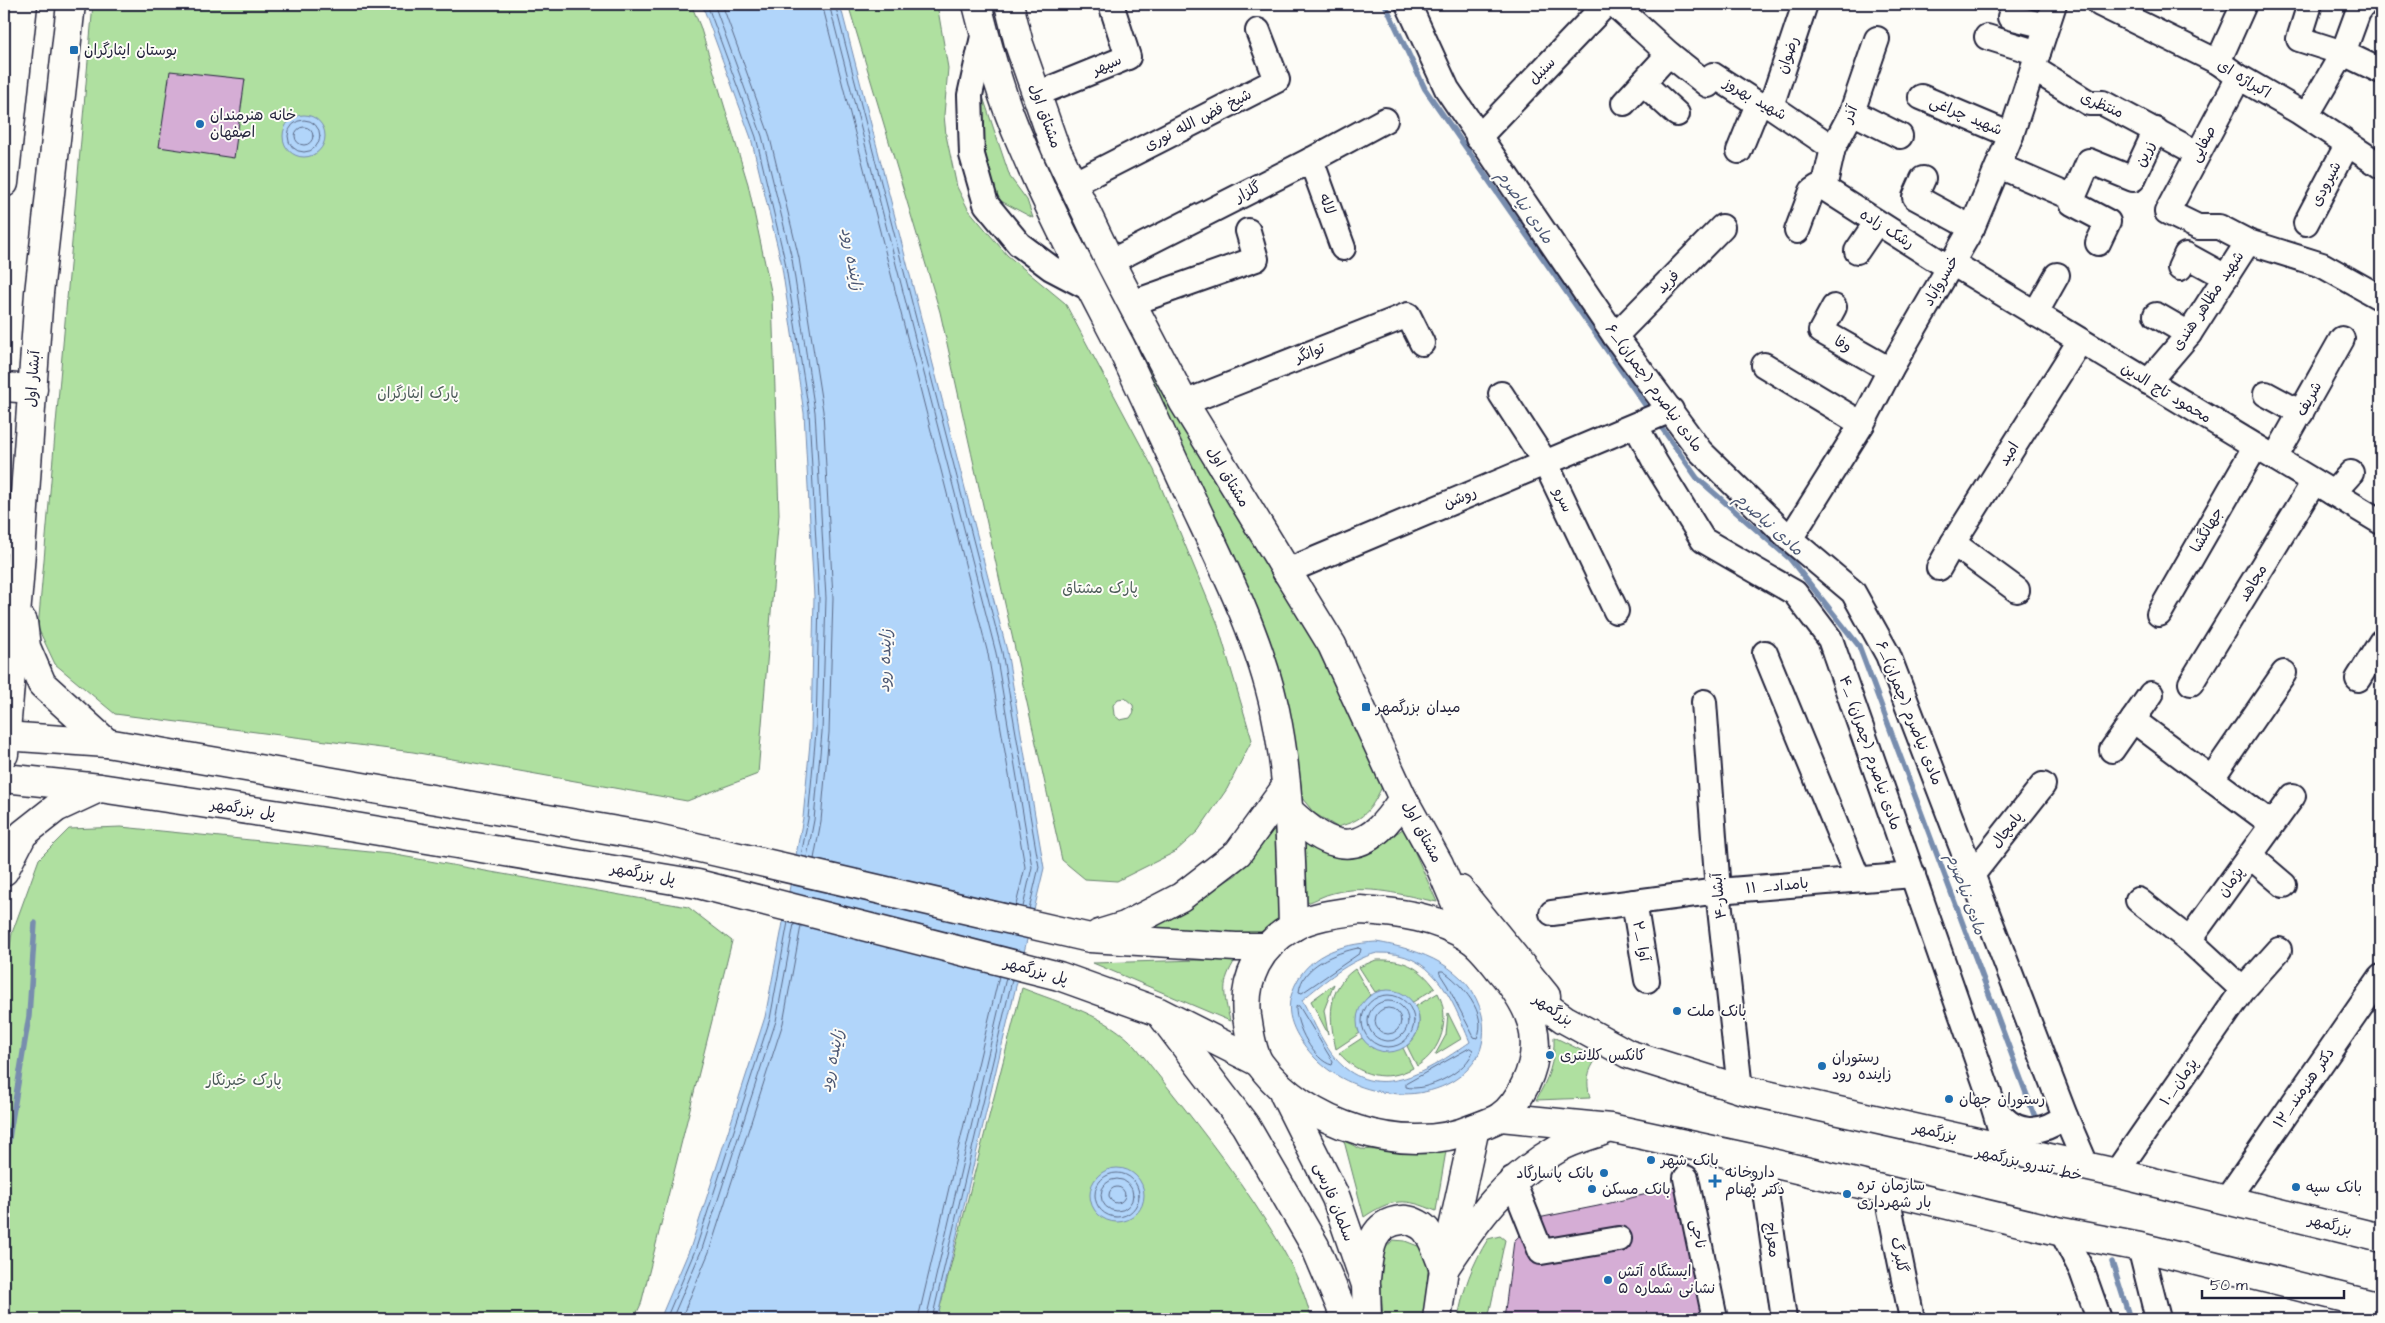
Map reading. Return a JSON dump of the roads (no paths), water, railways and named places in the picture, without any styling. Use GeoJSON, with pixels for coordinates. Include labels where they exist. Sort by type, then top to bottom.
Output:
{"type":"FeatureCollection","features":[{"type":"Feature","properties":{"kind":"main road"},"geometry":{"type":"LineString","coordinates":[[4,183],[23,4]]}},
{"type":"Feature","properties":{"kind":"main road","name":"آبشار اول"},"geometry":{"type":"LineString","coordinates":[[4,742],[19,580],[39,293],[71,4]]}},
{"type":"Feature","properties":{"kind":"main road","name":"مشتاق اول"},"geometry":{"type":"LineString","coordinates":[[977,4],[993,67],[1021,144],[1065,239],[1121,347],[1201,520],[1254,641],[1275,710],[1287,798],[1281,936]]}},
{"type":"Feature","properties":{"kind":"main road","name":"مشتاق اول"},"geometry":{"type":"LineString","coordinates":[[1009,4],[1019,44],[1056,147],[1110,262],[1184,403],[1285,572],[1332,645],[1403,799],[1439,864],[1471,939]]}},
{"type":"Feature","properties":{"kind":"main road"},"geometry":{"type":"LineString","coordinates":[[4,387],[33,389]]}},
{"type":"Feature","properties":{"kind":"main road"},"geometry":{"type":"LineString","coordinates":[[19,580],[26,647],[42,684],[107,743]]}},
{"type":"Feature","properties":{"kind":"main road"},"geometry":{"type":"LineString","coordinates":[[4,742],[107,743],[652,837],[1078,936],[1236,947],[1281,936],[1326,915],[1368,910],[1399,913],[1436,923],[1471,939],[1523,999],[1532,1021],[1536,1041],[1531,1073],[1518,1099],[1501,1117],[1455,1136],[1424,1140],[1384,1136],[1347,1127],[1312,1112],[1282,1090],[1258,1062],[1248,1027],[1245,998],[1252,970],[1281,936]]}},
{"type":"Feature","properties":{"kind":"main road","name":"پل بزرگمهر"},"geometry":{"type":"LineString","coordinates":[[4,778],[100,788],[311,819],[698,884],[1059,976],[1159,1012],[1258,1062]]}},
{"type":"Feature","properties":{"kind":"main road"},"geometry":{"type":"LineString","coordinates":[[4,871],[23,834],[56,808],[100,788]]}},
{"type":"Feature","properties":{"kind":"main road"},"geometry":{"type":"LineString","coordinates":[[1078,936],[1125,926],[1181,897],[1238,852],[1287,798],[1311,832],[1338,844],[1362,841],[1380,829],[1403,799]]}},
{"type":"Feature","properties":{"kind":"main road"},"geometry":{"type":"LineString","coordinates":[[1439,864],[1569,1022]]}},
{"type":"Feature","properties":{"kind":"main road","name":"بزرگمهر"},"geometry":{"type":"LineString","coordinates":[[1508,980],[1569,1022],[1628,1054],[1740,1089],[2116,1173],[2381,1238]]}},
{"type":"Feature","properties":{"kind":"main road"},"geometry":{"type":"LineString","coordinates":[[1159,1012],[1245,1125],[1315,1246],[1346,1319]]}},
{"type":"Feature","properties":{"kind":"main road","name":"سلمان فارسی"},"geometry":{"type":"LineString","coordinates":[[1282,1090],[1336,1198],[1366,1285],[1367,1319]]}},
{"type":"Feature","properties":{"kind":"main road"},"geometry":{"type":"LineString","coordinates":[[1501,1117],[1610,1128],[1759,1160],[2062,1232],[2140,1248],[2381,1307]]}},
{"type":"Feature","properties":{"kind":"main road"},"geometry":{"type":"LineString","coordinates":[[1436,1319],[1444,1269],[1475,1128]]}},
{"type":"Feature","properties":{"kind":"main road"},"geometry":{"type":"LineString","coordinates":[[1444,1269],[1475,1223],[1512,1179],[1559,1147],[1610,1128]]}},
{"type":"Feature","properties":{"kind":"main road"},"geometry":{"type":"LineString","coordinates":[[1366,1285],[1369,1251],[1377,1231],[1390,1221],[1408,1220],[1425,1229],[1444,1269]]}},
{"type":"Feature","properties":{"kind":"street","name":"سپهر"},"geometry":{"type":"LineString","coordinates":[[1036,94],[1128,57],[1111,4]]}},
{"type":"Feature","properties":{"kind":"street","name":"۶_مادی نیاصرم (چمران)"},"geometry":{"type":"LineString","coordinates":[[1408,4],[1447,89],[1478,138],[1614,336],[1671,410],[1700,452],[1790,539],[1853,592],[1884,648],[2086,1167]]}},
{"type":"Feature","properties":{"kind":"street","name":"سنبل"},"geometry":{"type":"LineString","coordinates":[[1478,138],[1606,4]]}},
{"type":"Feature","properties":{"kind":"street","name":"شهید بهروز"},"geometry":{"type":"LineString","coordinates":[[1614,4],[1669,54],[1708,85],[1713,75],[1833,148]]}},
{"type":"Feature","properties":{"kind":"street","name":"رضوان"},"geometry":{"type":"LineString","coordinates":[[1740,151],[1764,105],[1805,4]]}},
{"type":"Feature","properties":{"kind":"street","name":"خسروآباد"},"geometry":{"type":"LineString","coordinates":[[1790,539],[1862,424],[1890,370],[1972,228],[2011,135],[2054,4]]}},
{"type":"Feature","properties":{"kind":"street","name":"اکبراژه ای"},"geometry":{"type":"LineString","coordinates":[[2100,4],[2138,12],[2239,77],[2298,111],[2381,166]]}},
{"type":"Feature","properties":{"kind":"street"},"geometry":{"type":"LineString","coordinates":[[2218,62],[2244,4]]}},
{"type":"Feature","properties":{"kind":"street"},"geometry":{"type":"LineString","coordinates":[[2310,4],[2300,39],[2343,53],[2381,71]]}},
{"type":"Feature","properties":{"kind":"street"},"geometry":{"type":"LineString","coordinates":[[2311,108],[2343,53],[2358,12],[2364,4]]}},
{"type":"Feature","properties":{"kind":"street"},"geometry":{"type":"LineString","coordinates":[[2010,17],[2046,26]]}},
{"type":"Feature","properties":{"kind":"street","name":"شیخ فض الله نوری"},"geometry":{"type":"LineString","coordinates":[[1073,184],[1277,80],[1258,31]]}},
{"type":"Feature","properties":{"kind":"street"},"geometry":{"type":"LineString","coordinates":[[984,32],[970,95],[972,155],[986,204],[1019,244],[1051,268],[1091,289]]}},
{"type":"Feature","properties":{"kind":"street","name":"منتظری"},"geometry":{"type":"LineString","coordinates":[[1987,37],[2036,61],[2089,103],[2102,102],[2197,153]]}},
{"type":"Feature","properties":{"kind":"street","name":"آذر"},"geometry":{"type":"LineString","coordinates":[[1824,188],[1833,148],[1852,112],[1877,39]]}},
{"type":"Feature","properties":{"kind":"street"},"geometry":{"type":"LineString","coordinates":[[1624,104],[1669,54]]}},
{"type":"Feature","properties":{"kind":"street","name":"صفایی"},"geometry":{"type":"LineString","coordinates":[[2167,212],[2239,77]]}},
{"type":"Feature","properties":{"kind":"street"},"geometry":{"type":"LineString","coordinates":[[1643,83],[1677,114]]}},
{"type":"Feature","properties":{"kind":"street","name":"شهید چراغی"},"geometry":{"type":"LineString","coordinates":[[1921,96],[2011,135]]}},
{"type":"Feature","properties":{"kind":"street"},"geometry":{"type":"LineString","coordinates":[[1852,112],[1900,136]]}},
{"type":"Feature","properties":{"kind":"street","name":"گلزار"},"geometry":{"type":"LineString","coordinates":[[1110,262],[1312,160],[1385,120]]}},
{"type":"Feature","properties":{"kind":"street","name":"زرین"},"geometry":{"type":"LineString","coordinates":[[2073,198],[2089,161],[2133,179],[2156,130]]}},
{"type":"Feature","properties":{"kind":"street","name":"شیرودی"},"geometry":{"type":"LineString","coordinates":[[2306,223],[2347,145]]}},
{"type":"Feature","properties":{"kind":"street","name":"لاله"},"geometry":{"type":"LineString","coordinates":[[1312,160],[1343,248]]}},
{"type":"Feature","properties":{"kind":"street"},"geometry":{"type":"LineString","coordinates":[[1999,166],[2073,198],[2072,203],[2108,222],[2098,242]]}},
{"type":"Feature","properties":{"kind":"street"},"geometry":{"type":"LineString","coordinates":[[1924,179],[1915,197],[1972,228]]}},
{"type":"Feature","properties":{"kind":"street"},"geometry":{"type":"LineString","coordinates":[[1797,231],[1812,191],[1818,187],[1824,188]]}},
{"type":"Feature","properties":{"kind":"street","name":"رشک زاده"},"geometry":{"type":"LineString","coordinates":[[1824,188],[1876,223],[1943,264],[1952,263]]}},
{"type":"Feature","properties":{"kind":"street","name":"شهید مظاهر هندی"},"geometry":{"type":"LineString","coordinates":[[2167,212],[2198,227],[2219,227],[2248,242],[2322,265],[2380,294]]}},
{"type":"Feature","properties":{"kind":"street"},"geometry":{"type":"LineString","coordinates":[[1857,251],[1876,223]]}},
{"type":"Feature","properties":{"kind":"street","name":"فرید"},"geometry":{"type":"LineString","coordinates":[[1614,336],[1722,227]]}},
{"type":"Feature","properties":{"kind":"street"},"geometry":{"type":"LineString","coordinates":[[1132,303],[1256,258],[1248,232]]}},
{"type":"Feature","properties":{"kind":"street","name":"شهید مظاهر هندی"},"geometry":{"type":"LineString","coordinates":[[2148,382],[2188,334],[2248,242]]}},
{"type":"Feature","properties":{"kind":"street"},"geometry":{"type":"LineString","coordinates":[[2180,268],[2186,255],[2226,277]]}},
{"type":"Feature","properties":{"kind":"street","name":"محمود تاج الدین"},"geometry":{"type":"LineString","coordinates":[[1952,263],[2381,522]]}},
{"type":"Feature","properties":{"kind":"street"},"geometry":{"type":"LineString","coordinates":[[2035,314],[2057,275]]}},
{"type":"Feature","properties":{"kind":"street","name":"وفا"},"geometry":{"type":"LineString","coordinates":[[1834,307],[1820,331],[1890,370]]}},
{"type":"Feature","properties":{"kind":"street","name":"توانگر"},"geometry":{"type":"LineString","coordinates":[[1184,403],[1408,315],[1422,343]]}},
{"type":"Feature","properties":{"kind":"street"},"geometry":{"type":"LineString","coordinates":[[2156,315],[2188,334]]}},
{"type":"Feature","properties":{"kind":"street","name":"شریف"},"geometry":{"type":"LineString","coordinates":[[2265,452],[2301,413],[2342,339]]}},
{"type":"Feature","properties":{"kind":"street","name":"امید"},"geometry":{"type":"LineString","coordinates":[[1939,568],[2080,341]]}},
{"type":"Feature","properties":{"kind":"street"},"geometry":{"type":"LineString","coordinates":[[1764,364],[1862,424]]}},
{"type":"Feature","properties":{"kind":"street","name":"سرو"},"geometry":{"type":"LineString","coordinates":[[1501,394],[1545,462],[1616,611]]}},
{"type":"Feature","properties":{"kind":"street"},"geometry":{"type":"LineString","coordinates":[[2266,394],[2301,413]]}},
{"type":"Feature","properties":{"kind":"street","name":"روشن"},"geometry":{"type":"LineString","coordinates":[[1285,572],[1671,410]]}},
{"type":"Feature","properties":{"kind":"street","name":"۴_ مادی نیاصرم (چمران)"},"geometry":{"type":"LineString","coordinates":[[1636,426],[1655,462],[1703,540],[1795,593],[1830,639],[1993,1105],[2006,1148]]}},
{"type":"Feature","properties":{"kind":"street","name":"جهانگشا"},"geometry":{"type":"LineString","coordinates":[[2159,614],[2265,452]]}},
{"type":"Feature","properties":{"kind":"street","name":"مجاهد"},"geometry":{"type":"LineString","coordinates":[[2191,683],[2324,488],[2351,473]]}},
{"type":"Feature","properties":{"kind":"street"},"geometry":{"type":"LineString","coordinates":[[1953,543],[2017,590]]}},
{"type":"Feature","properties":{"kind":"street"},"geometry":{"type":"LineString","coordinates":[[2358,679],[2381,642]]}},
{"type":"Feature","properties":{"kind":"street"},"geometry":{"type":"LineString","coordinates":[[1765,653],[1858,878]]}},
{"type":"Feature","properties":{"kind":"street"},"geometry":{"type":"LineString","coordinates":[[2212,778],[2284,673]]}},
{"type":"Feature","properties":{"kind":"street"},"geometry":{"type":"LineString","coordinates":[[2112,750],[2151,694]]}},
{"type":"Feature","properties":{"kind":"street","name":"۴-آبشار"},"geometry":{"type":"LineString","coordinates":[[1704,702],[1718,891],[1740,1089]]}},
{"type":"Feature","properties":{"kind":"street"},"geometry":{"type":"LineString","coordinates":[[2133,720],[2272,824]]}},
{"type":"Feature","properties":{"kind":"street","name":"پامچال"},"geometry":{"type":"LineString","coordinates":[[1972,875],[2043,785]]}},
{"type":"Feature","properties":{"kind":"street","name":"پژمان"},"geometry":{"type":"LineString","coordinates":[[2189,940],[2293,796]]}},
{"type":"Feature","properties":{"kind":"street"},"geometry":{"type":"LineString","coordinates":[[2250,856],[2284,885]]}},
{"type":"Feature","properties":{"kind":"street","name":"۱۱ _بامداد"},"geometry":{"type":"LineString","coordinates":[[1552,913],[1718,891],[1858,878],[1913,875]]}},
{"type":"Feature","properties":{"kind":"street"},"geometry":{"type":"LineString","coordinates":[[2138,900],[2189,940],[2243,990]]}},
{"type":"Feature","properties":{"kind":"street","name":"۲_ آوا"},"geometry":{"type":"LineString","coordinates":[[1634,902],[1647,980]]}},
{"type":"Feature","properties":{"kind":"street","name":"۱۰_پژمان"},"geometry":{"type":"LineString","coordinates":[[2116,1173],[2243,990],[2279,950]]}},
{"type":"Feature","properties":{"kind":"street","name":"۱۲_دکتر هنرمند"},"geometry":{"type":"LineString","coordinates":[[2227,1199],[2381,977]]}},
{"type":"Feature","properties":{"kind":"street","name":"خط تندرو بزرگمهر"},"geometry":{"type":"LineString","coordinates":[[1569,1022],[1584,1042],[1621,1062],[1736,1099],[2004,1157],[2381,1248]]}},
{"type":"Feature","properties":{"kind":"street"},"geometry":{"type":"LineString","coordinates":[[1993,1105],[2000,1117],[2012,1126],[2026,1130],[2040,1130],[2054,1125],[2065,1116]]}},
{"type":"Feature","properties":{"kind":"street"},"geometry":{"type":"LineString","coordinates":[[1563,1123],[1576,1113],[1629,1122],[2140,1235],[2381,1294]]}},
{"type":"Feature","properties":{"kind":"street","name":"معراج"},"geometry":{"type":"LineString","coordinates":[[1759,1160],[1765,1184],[1784,1319]]}},
{"type":"Feature","properties":{"kind":"street","name":"ناجی"},"geometry":{"type":"LineString","coordinates":[[1686,1178],[1715,1319]]}},
{"type":"Feature","properties":{"kind":"street"},"geometry":{"type":"LineString","coordinates":[[1512,1179],[1540,1252],[1619,1239]]}},
{"type":"Feature","properties":{"kind":"street","name":"گلبرگ"},"geometry":{"type":"LineString","coordinates":[[1886,1190],[1912,1319]]}},
{"type":"Feature","properties":{"kind":"street"},"geometry":{"type":"LineString","coordinates":[[2062,1232],[2082,1271],[2099,1319]]}},
{"type":"Feature","properties":{"kind":"street"},"geometry":{"type":"LineString","coordinates":[[2140,1248],[2158,1319]]}},
{"type":"Feature","properties":{"kind":"water","name":"زاینده رود"},"geometry":{"type":"Polygon","coordinates":[[[702,4],[840,4],[1007,651],[1044,868],[937,1319],[660,1319],[691,1246],[765,1017],[803,818],[811,732],[814,597],[804,413],[781,261],[751,138],[702,4]]]}},
{"type":"Feature","properties":{"kind":"water"},"geometry":{"type":"Polygon","coordinates":[[[304,115],[319,121],[325,136],[319,151],[304,157],[289,151],[283,136],[289,121],[304,115]]]}},
{"type":"Feature","properties":{"kind":"water"},"geometry":{"type":"Polygon","coordinates":[[[1376,942],[1392,945],[1426,956],[1441,963],[1467,984],[1476,998],[1482,1015],[1483,1037],[1481,1049],[1476,1059],[1460,1076],[1441,1087],[1420,1093],[1397,1094],[1374,1090],[1352,1083],[1332,1072],[1315,1058],[1303,1044],[1294,1028],[1290,1011],[1292,993],[1298,980],[1305,969],[1325,954],[1349,945],[1376,942]],[[1377,953],[1367,956],[1337,972],[1302,1000],[1320,1036],[1338,1061],[1345,1068],[1361,1077],[1377,1081],[1393,1081],[1410,1076],[1441,1061],[1470,1042],[1455,1009],[1438,980],[1426,968],[1413,960],[1397,954],[1377,953]]]}},
{"type":"Feature","properties":{"kind":"water"},"geometry":{"type":"Polygon","coordinates":[[[1382,990],[1394,990],[1410,999],[1417,1009],[1419,1021],[1417,1033],[1410,1043],[1394,1052],[1382,1052],[1371,1047],[1362,1038],[1357,1027],[1357,1015],[1362,1004],[1371,995],[1382,990]]]}},
{"type":"Feature","properties":{"kind":"water"},"geometry":{"type":"Polygon","coordinates":[[[1112,1168],[1122,1168],[1132,1172],[1140,1180],[1144,1195],[1140,1210],[1132,1218],[1122,1222],[1112,1222],[1102,1218],[1094,1210],[1090,1200],[1090,1190],[1094,1180],[1102,1172],[1112,1168]]]}},
{"type":"Feature","properties":{"kind":"waterway","name":"مادی نیاصرم"},"geometry":{"type":"LineString","coordinates":[[1385,4],[1425,89],[1650,412]]}},
{"type":"Feature","properties":{"kind":"waterway","name":"مادی نیاصرم"},"geometry":{"type":"LineString","coordinates":[[1657,421],[1697,478],[1790,559],[1859,646],[2035,1117]]}},
{"type":"Feature","properties":{"kind":"waterway"},"geometry":{"type":"LineString","coordinates":[[4,1169],[29,1016],[35,923]]}},
{"type":"Feature","properties":{"kind":"waterway","name":"مادی نیاصرم"},"geometry":{"type":"LineString","coordinates":[[2112,1262],[2130,1319]]}},
{"type":"Feature","properties":{"kind":"place","name":"بوستان ایثارگران"},"geometry":{"type":"Point","coordinates":[74,50]}},
{"type":"Feature","properties":{"kind":"place","name":"خانه هنرمندان اصفهان"},"geometry":{"type":"Point","coordinates":[200,124]}},
{"type":"Feature","properties":{"kind":"place","name":"میدان بزرگمهر"},"geometry":{"type":"Point","coordinates":[1366,707]}},
{"type":"Feature","properties":{"kind":"place","name":"بانک ملت"},"geometry":{"type":"Point","coordinates":[1677,1011]}},
{"type":"Feature","properties":{"kind":"place","name":"کانکس کلانتری"},"geometry":{"type":"Point","coordinates":[1550,1055]}},
{"type":"Feature","properties":{"kind":"place","name":"رستوران زاینده رود"},"geometry":{"type":"Point","coordinates":[1822,1066]}},
{"type":"Feature","properties":{"kind":"place","name":"رستوران جهان"},"geometry":{"type":"Point","coordinates":[1949,1099]}},
{"type":"Feature","properties":{"kind":"place","name":"بانک شهر"},"geometry":{"type":"Point","coordinates":[1651,1160]}},
{"type":"Feature","properties":{"kind":"place","name":"بانک پاسارگاد"},"geometry":{"type":"Point","coordinates":[1604,1173]}},
{"type":"Feature","properties":{"kind":"place","name":"داروخانه دکتر بهنام"},"geometry":{"type":"Point","coordinates":[1715,1181]}},
{"type":"Feature","properties":{"kind":"place","name":"بانک سپه"},"geometry":{"type":"Point","coordinates":[2296,1187]}},
{"type":"Feature","properties":{"kind":"place","name":"بانک مسکن"},"geometry":{"type":"Point","coordinates":[1592,1189]}},
{"type":"Feature","properties":{"kind":"place","name":"سازمان تره بار شهرداری"},"geometry":{"type":"Point","coordinates":[1847,1194]}},
{"type":"Feature","properties":{"kind":"place","name":"ایستگاه آتش نشانی شماره ۵"},"geometry":{"type":"Point","coordinates":[1608,1280]}},
{"type":"Feature","properties":{"kind":"park label","name":"پارک ایثارگران"},"geometry":{"type":"Point","coordinates":[418,393]}},
{"type":"Feature","properties":{"kind":"park label","name":"پارک مشتاق"},"geometry":{"type":"Point","coordinates":[1100,588]}},
{"type":"Feature","properties":{"kind":"park label","name":"پارک خبرنگار"},"geometry":{"type":"Point","coordinates":[244,1080]}}]}
